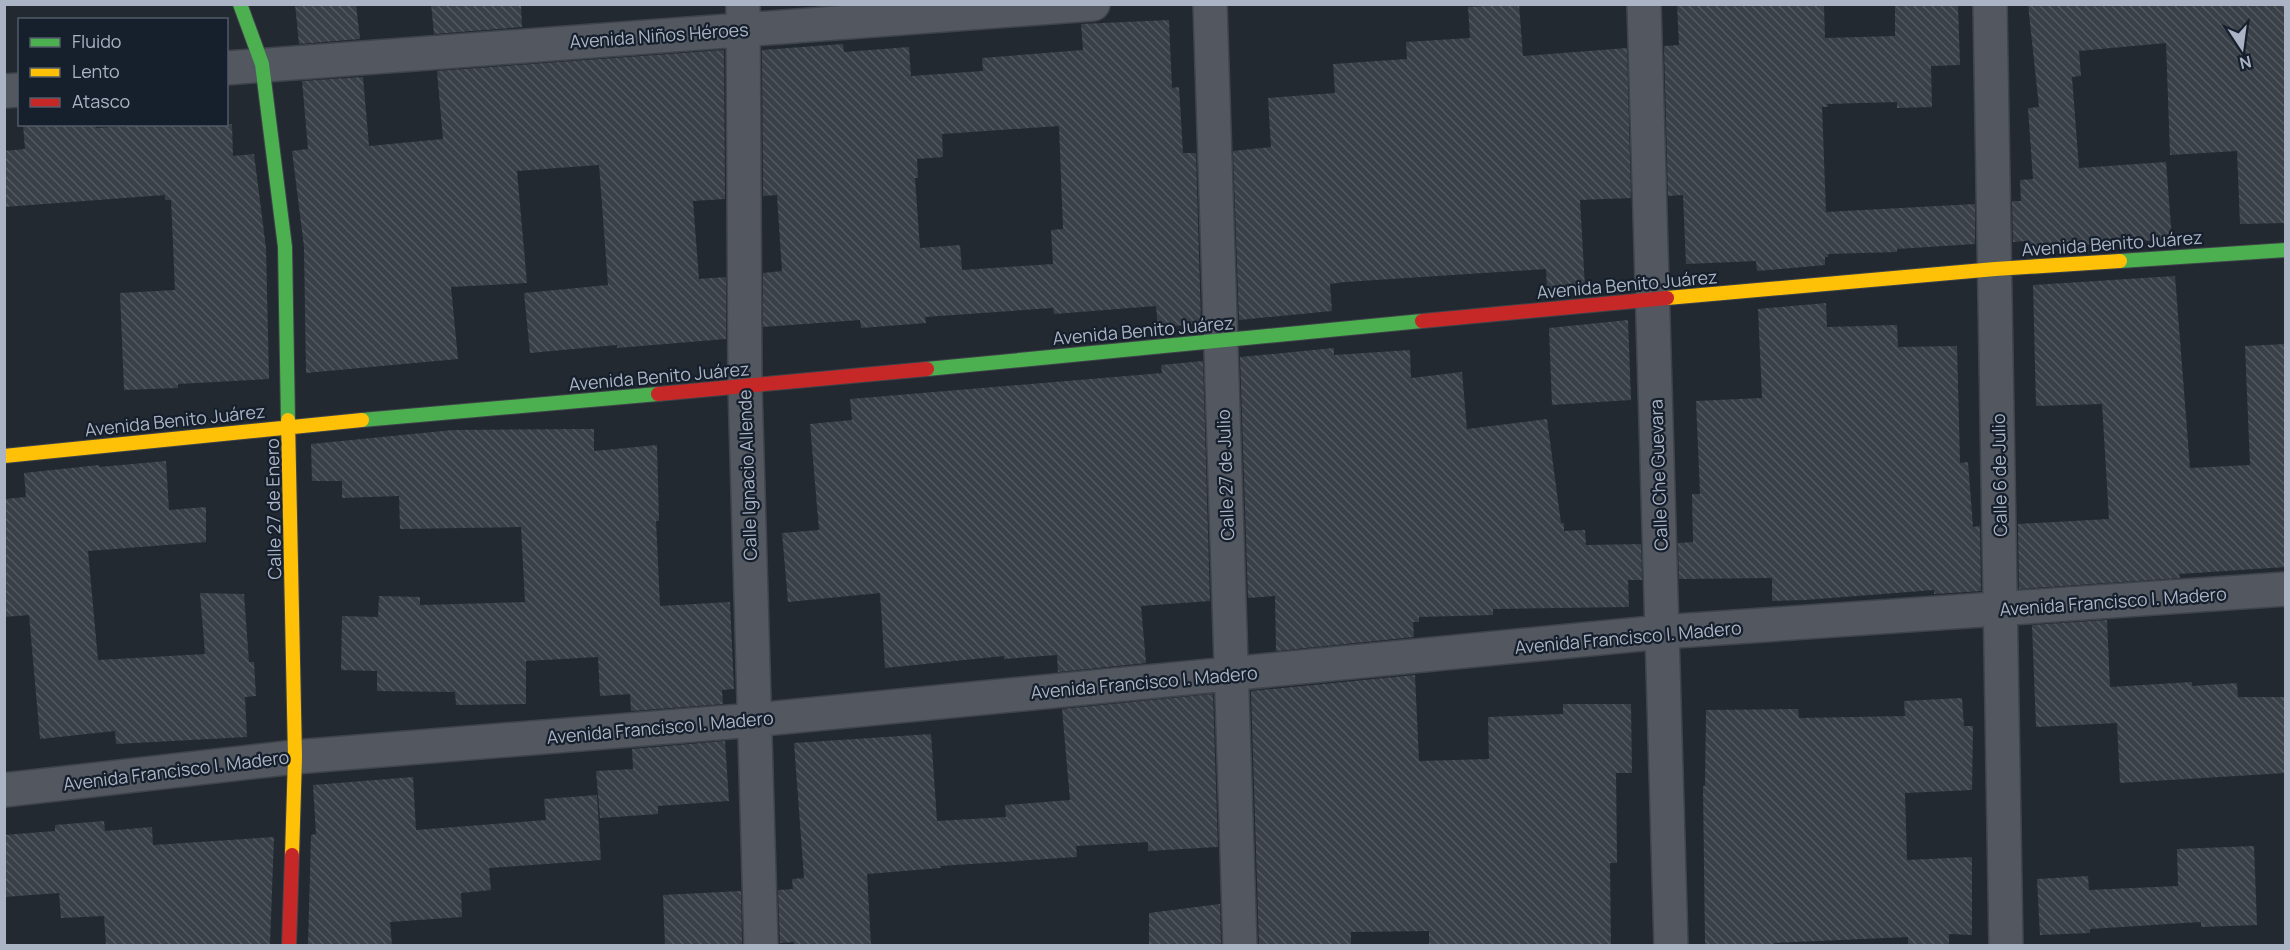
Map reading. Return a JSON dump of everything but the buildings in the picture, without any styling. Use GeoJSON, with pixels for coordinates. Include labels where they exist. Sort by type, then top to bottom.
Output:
{"type":"FeatureCollection","features":[{"type":"Feature","properties":{"kind":"street","name":"Calle 27 de Enero"},"geometry":{"type":"LineString","coordinates":[[240,4],[262,64],[285,247],[295,757],[289,945]]}},
{"type":"Feature","properties":{"kind":"street","name":"Avenida Niños Héroes"},"geometry":{"type":"LineString","coordinates":[[228,68],[743,17],[1092,4]]}},
{"type":"Feature","properties":{"kind":"street","name":"Calle 27 de Julio"},"geometry":{"type":"LineString","coordinates":[[1210,4],[1240,945]]}},
{"type":"Feature","properties":{"kind":"street","name":"Calle Che Guevara"},"geometry":{"type":"LineString","coordinates":[[1644,4],[1671,945]]}},
{"type":"Feature","properties":{"kind":"street","name":"Calle 6 de Julio"},"geometry":{"type":"LineString","coordinates":[[1990,4],[2006,945]]}},
{"type":"Feature","properties":{"kind":"street","name":"Calle Ignacio Allende"},"geometry":{"type":"LineString","coordinates":[[743,17],[745,386],[761,945]]}},
{"type":"Feature","properties":{"kind":"street","name":"Avenida Benito Juárez"},"geometry":{"type":"LineString","coordinates":[[4,456],[289,426],[745,386],[1995,268],[2286,250]]}},
{"type":"Feature","properties":{"kind":"street","name":"Avenida Francisco I. Madero"},"geometry":{"type":"LineString","coordinates":[[4,790],[295,757],[754,720],[1662,632],[2286,589]]}},
{"type":"Feature","properties":{"kind":"traffic: fast"},"geometry":{"type":"LineString","coordinates":[[240,4],[262,64],[285,247],[288,420]]}},
{"type":"Feature","properties":{"kind":"traffic: fast"},"geometry":{"type":"LineString","coordinates":[[2120,261],[2286,250]]}},
{"type":"Feature","properties":{"kind":"traffic: fast"},"geometry":{"type":"LineString","coordinates":[[927,369],[1422,321]]}},
{"type":"Feature","properties":{"kind":"traffic: fast"},"geometry":{"type":"LineString","coordinates":[[362,420],[658,394]]}},
{"type":"Feature","properties":{"kind":"traffic: slow"},"geometry":{"type":"LineString","coordinates":[[1667,298],[1995,269],[2120,261]]}},
{"type":"Feature","properties":{"kind":"traffic: slow"},"geometry":{"type":"LineString","coordinates":[[288,420],[295,757],[292,855]]}},
{"type":"Feature","properties":{"kind":"traffic: slow"},"geometry":{"type":"LineString","coordinates":[[4,456],[362,420]]}},
{"type":"Feature","properties":{"kind":"traffic: jam"},"geometry":{"type":"LineString","coordinates":[[1422,321],[1667,298]]}},
{"type":"Feature","properties":{"kind":"traffic: jam"},"geometry":{"type":"LineString","coordinates":[[658,394],[927,369]]}},
{"type":"Feature","properties":{"kind":"traffic: jam"},"geometry":{"type":"LineString","coordinates":[[289,946],[292,855]]}}]}
